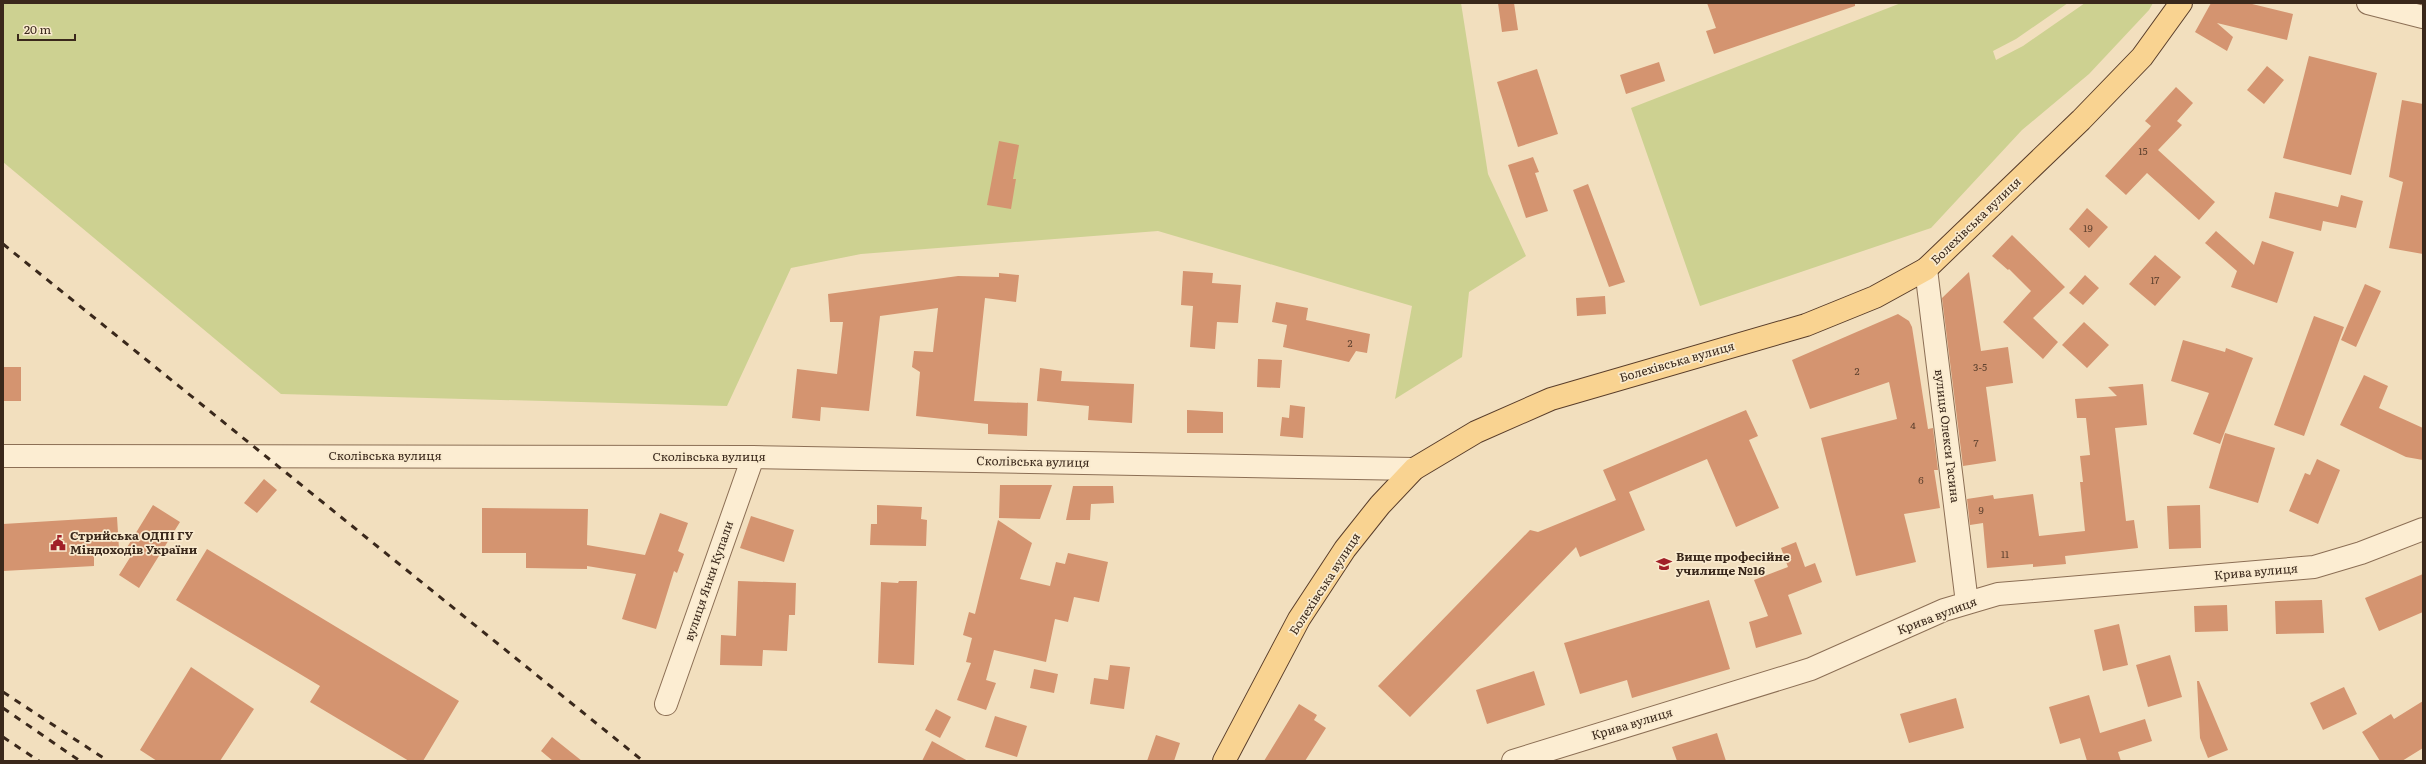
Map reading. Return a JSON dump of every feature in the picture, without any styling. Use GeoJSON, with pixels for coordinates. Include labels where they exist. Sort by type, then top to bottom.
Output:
{"type":"FeatureCollection","features":[{"type":"Feature","properties":{"kind":"main road","name":"Болехівська вулиця"},"geometry":{"type":"LineString","coordinates":[[1224,761],[1299,619],[1344,549],[1380,504],[1414,469],[1476,432],[1551,399],[1806,325],[1875,298],[1926,269],[2081,120],[2142,57],[2181,3]]}},
{"type":"Feature","properties":{"kind":"street"},"geometry":{"type":"LineString","coordinates":[[2378,4],[2423,17]]}},
{"type":"Feature","properties":{"kind":"street","name":"вулиця Олекси Гасина"},"geometry":{"type":"LineString","coordinates":[[1926,269],[1968,603]]}},
{"type":"Feature","properties":{"kind":"street","name":"Сколівська вулиця"},"geometry":{"type":"LineString","coordinates":[[3,456],[753,457],[1414,469]]}},
{"type":"Feature","properties":{"kind":"street","name":"вулиця Янки Купали"},"geometry":{"type":"LineString","coordinates":[[666,704],[753,457]]}},
{"type":"Feature","properties":{"kind":"street","name":"Крива вулиця"},"geometry":{"type":"LineString","coordinates":[[1513,761],[1811,669],[1944,610],[1998,594],[2314,567],[2361,553],[2423,530]]}},
{"type":"Feature","properties":{"kind":"green space"},"geometry":{"type":"Polygon","coordinates":[[[3,3],[1461,3],[1488,174],[1526,256],[1469,292],[1462,357],[1395,399],[1412,306],[1158,231],[861,254],[791,268],[727,406],[281,394],[3,162],[3,3]]]}},
{"type":"Feature","properties":{"kind":"green space"},"geometry":{"type":"Polygon","coordinates":[[[1901,3],[2068,3],[2016,39],[1993,51],[1996,60],[2023,46],[2085,3],[2153,3],[2149,10],[2089,74],[2022,130],[1931,228],[1700,306],[1631,108],[1901,3]]]}},
{"type":"Feature","properties":{"kind":"building"},"geometry":{"type":"Polygon","coordinates":[[[1498,3],[1514,3],[1518,30],[1502,32],[1498,3]]]}},
{"type":"Feature","properties":{"kind":"building"},"geometry":{"type":"Polygon","coordinates":[[[1707,3],[1855,3],[1855,6],[1714,54],[1706,31],[1716,28],[1707,3]]]}},
{"type":"Feature","properties":{"kind":"building"},"geometry":{"type":"Polygon","coordinates":[[[2211,3],[2248,3],[2293,14],[2287,40],[2217,23],[2233,37],[2227,51],[2195,32],[2211,3]]]}},
{"type":"Feature","properties":{"kind":"building"},"geometry":{"type":"Polygon","coordinates":[[[2309,56],[2377,73],[2351,175],[2283,158],[2309,56]]]}},
{"type":"Feature","properties":{"kind":"building"},"geometry":{"type":"Polygon","coordinates":[[[1659,62],[1665,81],[1626,94],[1620,75],[1659,62]]]}},
{"type":"Feature","properties":{"kind":"building"},"geometry":{"type":"Polygon","coordinates":[[[2267,66],[2284,80],[2264,104],[2247,90],[2267,66]]]}},
{"type":"Feature","properties":{"kind":"building"},"geometry":{"type":"Polygon","coordinates":[[[1537,69],[1558,134],[1518,147],[1497,82],[1537,69]]]}},
{"type":"Feature","properties":{"kind":"building"},"geometry":{"type":"Polygon","coordinates":[[[2176,87],[2193,103],[2177,121],[2182,125],[2158,150],[2215,202],[2199,220],[2147,173],[2126,195],[2105,176],[2151,126],[2145,121],[2176,87]]]}},
{"type":"Feature","properties":{"kind":"building"},"geometry":{"type":"Polygon","coordinates":[[[2402,100],[2423,104],[2423,254],[2389,248],[2403,182],[2389,177],[2402,100]]]}},
{"type":"Feature","properties":{"kind":"building"},"geometry":{"type":"Polygon","coordinates":[[[999,141],[1019,145],[1013,179],[1016,179],[1011,209],[987,205],[999,141]]]}},
{"type":"Feature","properties":{"kind":"building"},"geometry":{"type":"Polygon","coordinates":[[[1533,157],[1539,172],[1535,173],[1548,211],[1526,218],[1508,165],[1533,157]]]}},
{"type":"Feature","properties":{"kind":"building"},"geometry":{"type":"Polygon","coordinates":[[[1588,184],[1625,282],[1609,287],[1573,190],[1588,184]]]}},
{"type":"Feature","properties":{"kind":"building"},"geometry":{"type":"Polygon","coordinates":[[[2275,192],[2338,207],[2341,195],[2363,201],[2356,228],[2323,221],[2321,231],[2269,218],[2275,192]]]}},
{"type":"Feature","properties":{"kind":"building"},"geometry":{"type":"Polygon","coordinates":[[[2087,208],[2108,227],[2089,248],[2069,229],[2087,208]]]}},
{"type":"Feature","properties":{"kind":"building"},"geometry":{"type":"Polygon","coordinates":[[[2216,231],[2254,265],[2262,241],[2294,252],[2277,303],[2231,287],[2237,271],[2205,243],[2216,231]]]}},
{"type":"Feature","properties":{"kind":"building"},"geometry":{"type":"Polygon","coordinates":[[[2012,235],[2065,287],[2033,318],[2058,342],[2043,359],[2003,322],[2031,291],[2009,269],[2008,270],[1992,256],[2012,235]]]}},
{"type":"Feature","properties":{"kind":"building"},"geometry":{"type":"Polygon","coordinates":[[[2155,255],[2181,277],[2155,306],[2129,284],[2155,255]]]}},
{"type":"Feature","properties":{"kind":"building"},"geometry":{"type":"Polygon","coordinates":[[[1183,271],[1213,273],[1212,283],[1241,285],[1238,323],[1217,322],[1215,349],[1190,347],[1193,306],[1181,305],[1183,271]]]}},
{"type":"Feature","properties":{"kind":"building"},"geometry":{"type":"Polygon","coordinates":[[[1969,272],[1981,351],[2008,347],[2013,383],[1986,387],[1996,461],[1963,466],[1942,298],[1969,272]]]}},
{"type":"Feature","properties":{"kind":"building"},"geometry":{"type":"Polygon","coordinates":[[[999,273],[1019,275],[1016,302],[985,298],[974,401],[1028,403],[1027,436],[988,434],[988,424],[916,416],[920,372],[912,367],[914,351],[933,352],[938,308],[880,316],[869,411],[821,407],[820,421],[792,418],[797,369],[837,374],[843,322],[830,322],[828,294],[958,276],[999,277],[999,273]]]}},
{"type":"Feature","properties":{"kind":"building"},"geometry":{"type":"Polygon","coordinates":[[[2085,275],[2099,288],[2083,305],[2069,293],[2085,275]]]}},
{"type":"Feature","properties":{"kind":"building"},"geometry":{"type":"Polygon","coordinates":[[[2365,284],[2381,291],[2356,347],[2341,340],[2365,284]]]}},
{"type":"Feature","properties":{"kind":"building"},"geometry":{"type":"Polygon","coordinates":[[[1605,296],[1606,314],[1577,316],[1576,298],[1605,296]]]}},
{"type":"Feature","properties":{"kind":"building"},"geometry":{"type":"Polygon","coordinates":[[[1276,302],[1308,308],[1306,320],[1370,334],[1367,353],[1356,351],[1349,362],[1283,347],[1287,325],[1272,322],[1276,302]]]}},
{"type":"Feature","properties":{"kind":"building"},"geometry":{"type":"Polygon","coordinates":[[[1898,314],[1909,321],[1912,327],[1928,429],[1933,428],[1938,470],[1934,470],[1940,508],[1904,514],[1916,562],[1856,576],[1821,438],[1897,419],[1889,382],[1810,409],[1792,360],[1898,314]]]}},
{"type":"Feature","properties":{"kind":"building"},"geometry":{"type":"Polygon","coordinates":[[[2314,316],[2344,327],[2304,436],[2274,425],[2314,316]]]}},
{"type":"Feature","properties":{"kind":"building"},"geometry":{"type":"Polygon","coordinates":[[[2084,322],[2109,345],[2087,368],[2062,345],[2084,322]]]}},
{"type":"Feature","properties":{"kind":"building"},"geometry":{"type":"Polygon","coordinates":[[[2183,340],[2225,352],[2226,348],[2253,358],[2220,444],[2193,434],[2209,393],[2171,381],[2183,340]]]}},
{"type":"Feature","properties":{"kind":"building"},"geometry":{"type":"Polygon","coordinates":[[[1258,359],[1282,360],[1280,388],[1257,387],[1258,359]]]}},
{"type":"Feature","properties":{"kind":"building"},"geometry":{"type":"Polygon","coordinates":[[[3,367],[21,367],[21,401],[3,401],[3,367]]]}},
{"type":"Feature","properties":{"kind":"building"},"geometry":{"type":"Polygon","coordinates":[[[1040,368],[1062,371],[1061,381],[1134,384],[1132,423],[1088,420],[1089,406],[1037,401],[1040,368]]]}},
{"type":"Feature","properties":{"kind":"building"},"geometry":{"type":"Polygon","coordinates":[[[2364,375],[2388,386],[2379,408],[2423,428],[2423,460],[2406,457],[2340,425],[2364,375]]]}},
{"type":"Feature","properties":{"kind":"building"},"geometry":{"type":"Polygon","coordinates":[[[2143,384],[2147,425],[2115,428],[2126,521],[2134,520],[2138,548],[2065,556],[2066,564],[2033,567],[2033,564],[1987,568],[1983,523],[1970,525],[1967,499],[1993,495],[1994,499],[2033,494],[2039,536],[2085,531],[2080,482],[2083,482],[2080,456],[2090,455],[2086,418],[2077,418],[2075,399],[2117,396],[2108,387],[2143,384]]]}},
{"type":"Feature","properties":{"kind":"building"},"geometry":{"type":"Polygon","coordinates":[[[1290,405],[1305,407],[1303,438],[1280,436],[1282,417],[1289,418],[1290,405]]]}},
{"type":"Feature","properties":{"kind":"building"},"geometry":{"type":"Polygon","coordinates":[[[1187,410],[1223,412],[1223,433],[1187,433],[1187,410]]]}},
{"type":"Feature","properties":{"kind":"building"},"geometry":{"type":"Polygon","coordinates":[[[1746,410],[1758,436],[1749,440],[1779,508],[1736,527],[1707,459],[1629,492],[1645,530],[1580,557],[1576,547],[1410,717],[1378,686],[1530,530],[1538,532],[1616,500],[1603,470],[1746,410]]]}},
{"type":"Feature","properties":{"kind":"building"},"geometry":{"type":"Polygon","coordinates":[[[2225,433],[2275,448],[2258,503],[2209,488],[2225,433]]]}},
{"type":"Feature","properties":{"kind":"building"},"geometry":{"type":"Polygon","coordinates":[[[2317,459],[2340,470],[2318,524],[2289,511],[2305,473],[2310,475],[2317,459]]]}},
{"type":"Feature","properties":{"kind":"building"},"geometry":{"type":"Polygon","coordinates":[[[264,479],[277,490],[257,513],[244,503],[264,479]]]}},
{"type":"Feature","properties":{"kind":"building"},"geometry":{"type":"Polygon","coordinates":[[[1000,485],[1052,485],[1040,519],[999,518],[1000,485]]]}},
{"type":"Feature","properties":{"kind":"building"},"geometry":{"type":"Polygon","coordinates":[[[1073,486],[1113,486],[1114,503],[1091,504],[1090,520],[1066,520],[1073,486]]]}},
{"type":"Feature","properties":{"kind":"building"},"geometry":{"type":"Polygon","coordinates":[[[153,505],[180,522],[139,588],[119,575],[136,548],[126,549],[153,505]]]}},
{"type":"Feature","properties":{"kind":"building"},"geometry":{"type":"Polygon","coordinates":[[[877,505],[922,507],[921,519],[927,520],[926,546],[870,545],[871,524],[877,524],[877,505]]]}},
{"type":"Feature","properties":{"kind":"building"},"geometry":{"type":"Polygon","coordinates":[[[2200,505],[2201,548],[2169,549],[2167,506],[2200,505]]]}},
{"type":"Feature","properties":{"kind":"building"},"geometry":{"type":"Polygon","coordinates":[[[482,508],[588,509],[587,545],[645,555],[660,513],[688,523],[678,551],[684,554],[677,573],[674,571],[656,629],[622,619],[636,574],[587,566],[587,569],[526,568],[526,553],[482,553],[482,508]]]}},
{"type":"Feature","properties":{"kind":"building"},"geometry":{"type":"Polygon","coordinates":[[[751,516],[794,530],[784,562],[740,548],[751,516]]]}},
{"type":"Feature","properties":{"kind":"building"},"geometry":{"type":"Polygon","coordinates":[[[117,517],[119,549],[94,551],[94,566],[3,571],[3,524],[117,517]]]}},
{"type":"Feature","properties":{"kind":"building"},"geometry":{"type":"Polygon","coordinates":[[[998,520],[1032,543],[1020,579],[1050,586],[1056,562],[1065,564],[1068,553],[1108,562],[1099,602],[1074,597],[1068,622],[1055,619],[1046,662],[994,650],[986,680],[996,683],[986,710],[957,700],[971,663],[966,662],[972,638],[963,635],[969,612],[975,614],[998,520]]]}},
{"type":"Feature","properties":{"kind":"building"},"geometry":{"type":"Polygon","coordinates":[[[1796,542],[1805,567],[1815,563],[1822,582],[1788,595],[1802,634],[1756,648],[1749,622],[1768,616],[1754,580],[1788,567],[1781,548],[1796,542]]]}},
{"type":"Feature","properties":{"kind":"building"},"geometry":{"type":"Polygon","coordinates":[[[207,549],[459,701],[423,761],[409,761],[310,702],[320,686],[176,600],[207,549]]]}},
{"type":"Feature","properties":{"kind":"building"},"geometry":{"type":"Polygon","coordinates":[[[2423,574],[2423,612],[2379,631],[2365,598],[2423,574]]]}},
{"type":"Feature","properties":{"kind":"building"},"geometry":{"type":"Polygon","coordinates":[[[738,581],[796,583],[795,615],[789,615],[787,651],[763,650],[762,666],[720,665],[721,635],[736,636],[738,581]]]}},
{"type":"Feature","properties":{"kind":"building"},"geometry":{"type":"Polygon","coordinates":[[[899,581],[917,581],[914,665],[878,663],[881,582],[898,583],[899,581]]]}},
{"type":"Feature","properties":{"kind":"building"},"geometry":{"type":"Polygon","coordinates":[[[1709,600],[1730,669],[1632,698],[1627,680],[1580,694],[1564,643],[1709,600]]]}},
{"type":"Feature","properties":{"kind":"building"},"geometry":{"type":"Polygon","coordinates":[[[2322,600],[2324,633],[2276,634],[2275,601],[2322,600]]]}},
{"type":"Feature","properties":{"kind":"building"},"geometry":{"type":"Polygon","coordinates":[[[2227,605],[2228,631],[2195,632],[2194,606],[2227,605]]]}},
{"type":"Feature","properties":{"kind":"building"},"geometry":{"type":"Polygon","coordinates":[[[2119,624],[2128,665],[2103,671],[2094,630],[2119,624]]]}},
{"type":"Feature","properties":{"kind":"building"},"geometry":{"type":"Polygon","coordinates":[[[2170,655],[2182,697],[2148,707],[2136,665],[2170,655]]]}},
{"type":"Feature","properties":{"kind":"building"},"geometry":{"type":"Polygon","coordinates":[[[1110,665],[1130,667],[1124,709],[1090,704],[1094,678],[1108,680],[1110,665]]]}},
{"type":"Feature","properties":{"kind":"building"},"geometry":{"type":"Polygon","coordinates":[[[191,667],[254,709],[220,761],[157,761],[140,750],[191,667]]]}},
{"type":"Feature","properties":{"kind":"building"},"geometry":{"type":"Polygon","coordinates":[[[1034,669],[1058,674],[1054,693],[1030,688],[1034,669]]]}},
{"type":"Feature","properties":{"kind":"building"},"geometry":{"type":"Polygon","coordinates":[[[1534,671],[1545,705],[1487,724],[1476,690],[1534,671]]]}},
{"type":"Feature","properties":{"kind":"building"},"geometry":{"type":"Polygon","coordinates":[[[2197,681],[2199,681],[2228,750],[2208,758],[2200,738],[2197,681]]]}},
{"type":"Feature","properties":{"kind":"building"},"geometry":{"type":"Polygon","coordinates":[[[2344,687],[2357,714],[2323,730],[2310,703],[2344,687]]]}},
{"type":"Feature","properties":{"kind":"building"},"geometry":{"type":"Polygon","coordinates":[[[2089,695],[2100,733],[2145,719],[2152,741],[2118,752],[2121,761],[2087,761],[2080,738],[2060,744],[2049,707],[2089,695]]]}},
{"type":"Feature","properties":{"kind":"building"},"geometry":{"type":"Polygon","coordinates":[[[1956,698],[1964,728],[1909,743],[1900,714],[1956,698]]]}},
{"type":"Feature","properties":{"kind":"building"},"geometry":{"type":"Polygon","coordinates":[[[2423,701],[2423,748],[2402,761],[2380,761],[2362,732],[2391,714],[2394,719],[2423,701]]]}},
{"type":"Feature","properties":{"kind":"building"},"geometry":{"type":"Polygon","coordinates":[[[1299,704],[1317,715],[1314,720],[1326,728],[1305,761],[1264,761],[1299,704]]]}},
{"type":"Feature","properties":{"kind":"building"},"geometry":{"type":"Polygon","coordinates":[[[936,709],[951,717],[940,738],[925,730],[936,709]]]}},
{"type":"Feature","properties":{"kind":"building"},"geometry":{"type":"Polygon","coordinates":[[[995,716],[1027,726],[1017,757],[985,747],[995,716]]]}},
{"type":"Feature","properties":{"kind":"building"},"geometry":{"type":"Polygon","coordinates":[[[1717,733],[1726,761],[1677,761],[1672,747],[1717,733]]]}},
{"type":"Feature","properties":{"kind":"building"},"geometry":{"type":"Polygon","coordinates":[[[1156,735],[1180,743],[1174,761],[1147,761],[1156,735]]]}},
{"type":"Feature","properties":{"kind":"building"},"geometry":{"type":"Polygon","coordinates":[[[552,737],[582,761],[553,761],[541,751],[552,737]]]}},
{"type":"Feature","properties":{"kind":"building"},"geometry":{"type":"Polygon","coordinates":[[[932,741],[968,761],[922,761],[932,741]]]}},
{"type":"Feature","properties":{"kind":"railway"},"geometry":{"type":"LineString","coordinates":[[3,244],[643,761]]}},
{"type":"Feature","properties":{"kind":"railway"},"geometry":{"type":"LineString","coordinates":[[3,692],[108,761]]}},
{"type":"Feature","properties":{"kind":"railway"},"geometry":{"type":"LineString","coordinates":[[3,708],[80,761]]}},
{"type":"Feature","properties":{"kind":"railway"},"geometry":{"type":"LineString","coordinates":[[3,737],[39,761]]}},
{"type":"Feature","properties":{"kind":"place","name":"Стрийська ОДПІ ГУ Міндоходів України"},"geometry":{"type":"Point","coordinates":[58,543]}},
{"type":"Feature","properties":{"kind":"place","name":"Вище професійне училище №16"},"geometry":{"type":"Point","coordinates":[1664,564]}}]}
